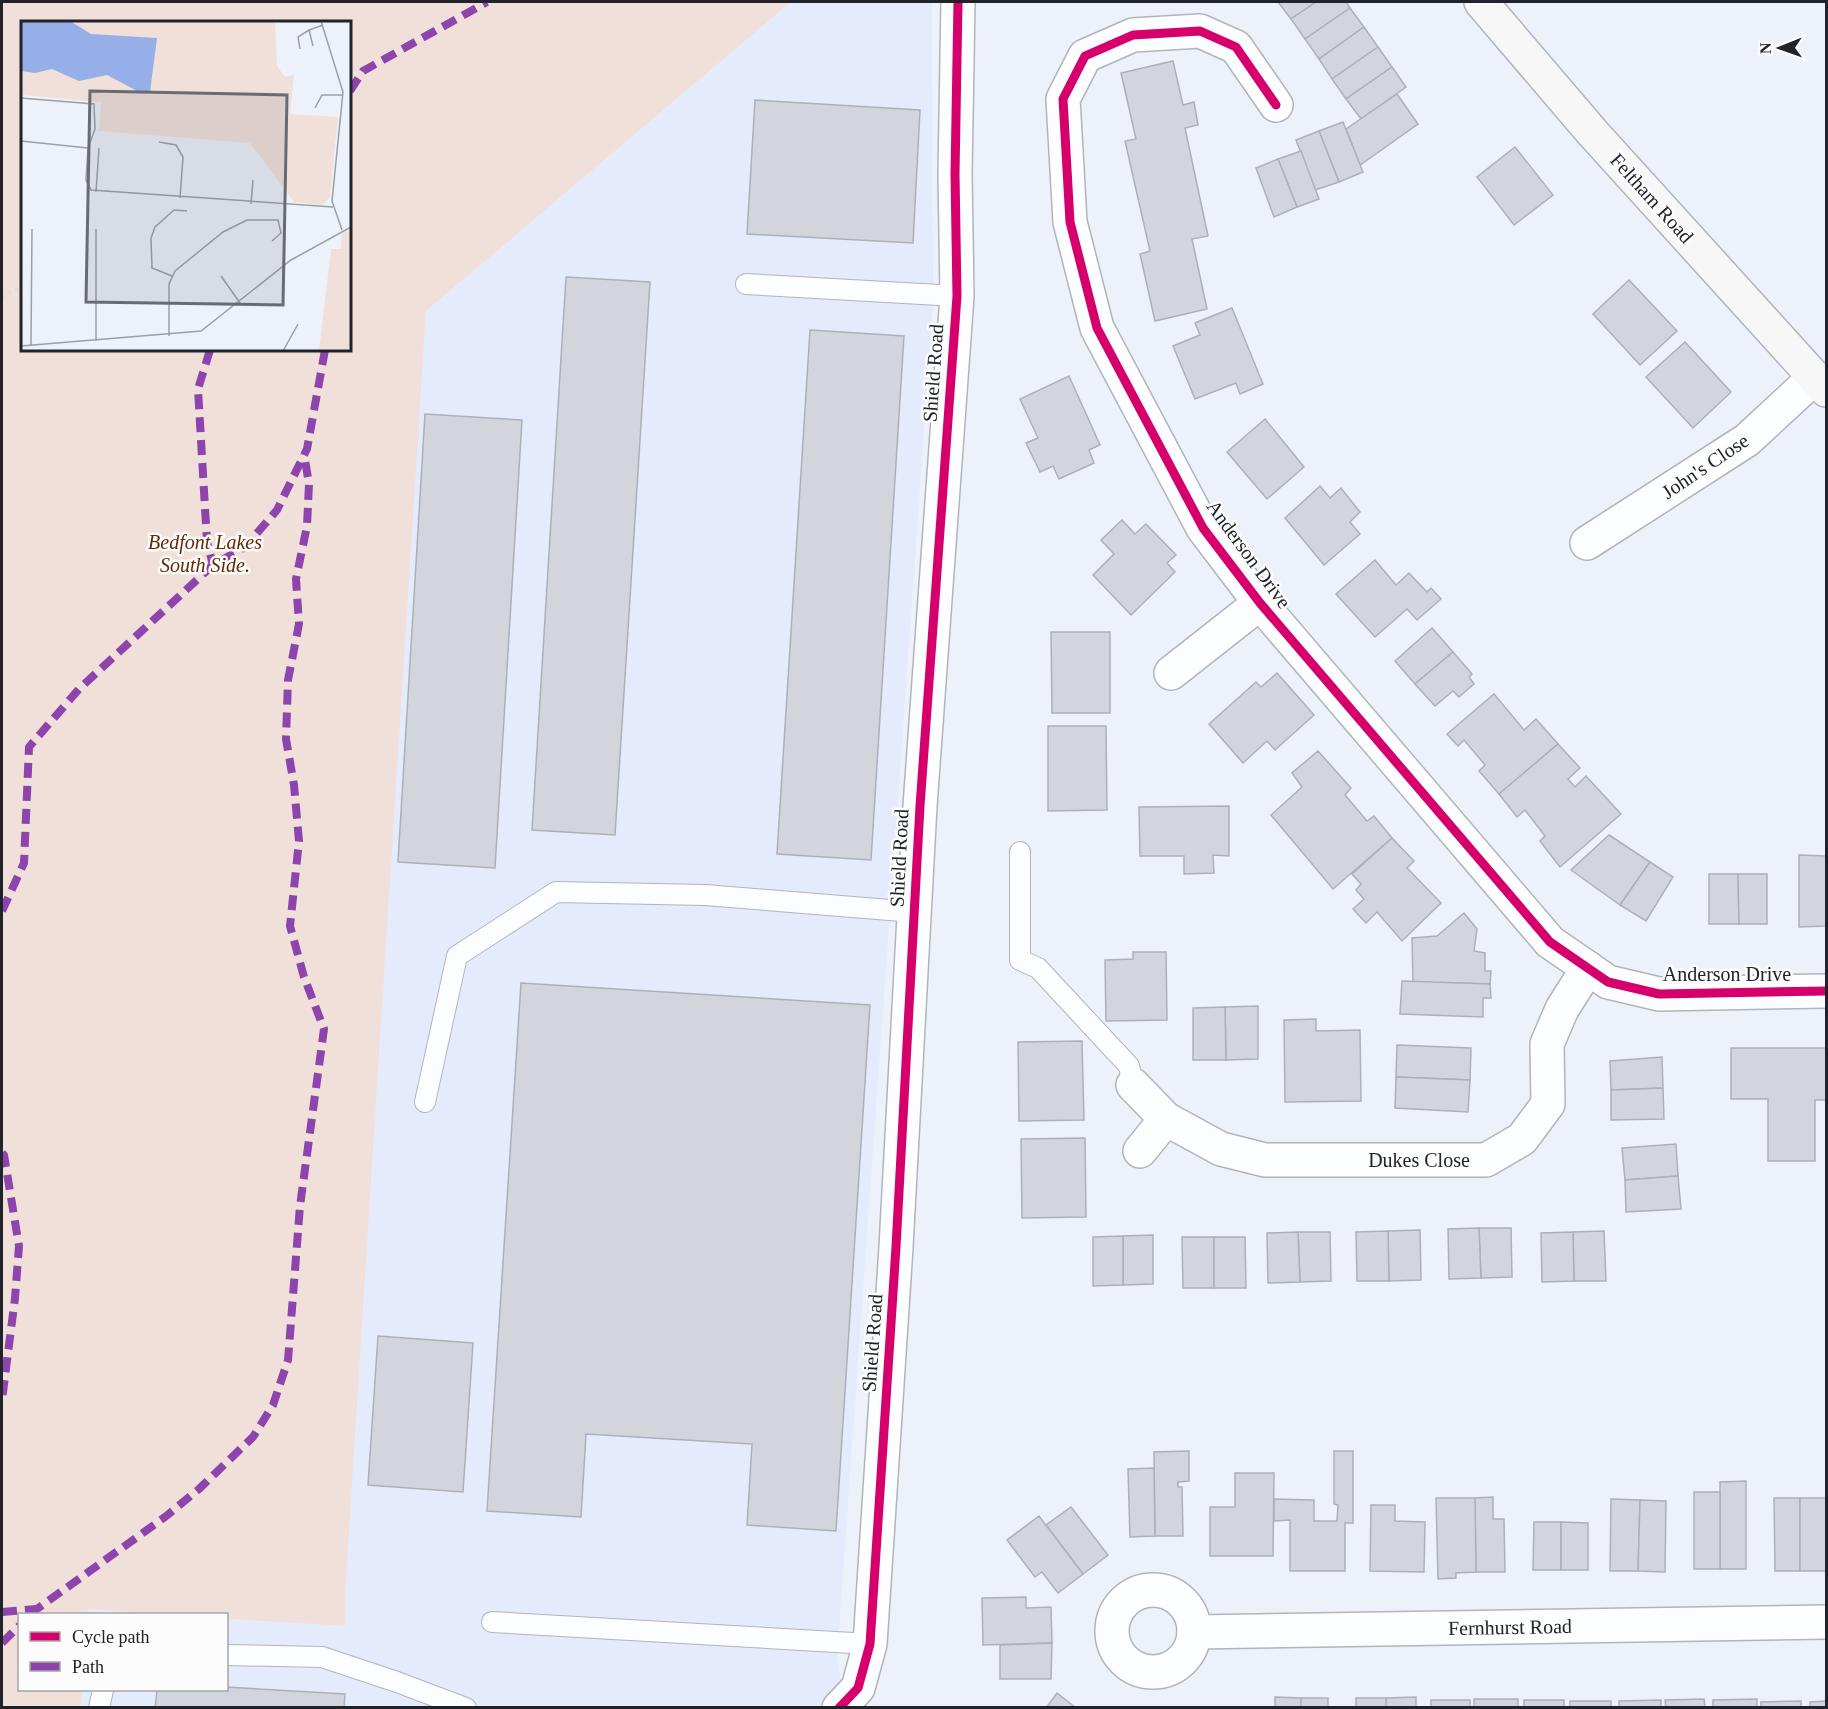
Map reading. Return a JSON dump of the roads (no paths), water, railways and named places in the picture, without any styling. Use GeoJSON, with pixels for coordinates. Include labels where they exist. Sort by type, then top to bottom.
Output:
{"type":"FeatureCollection","features":[{"type":"Feature","properties":{"kind":"main road","name":"Feltham Road"},"geometry":{"type":"LineString","coordinates":[[1481,2],[1592,132],[1821,384]]}},
{"type":"Feature","properties":{"kind":"street","name":"Shield Road"},"geometry":{"type":"LineString","coordinates":[[839,1707],[858,1688],[870,1644],[897,1235],[920,806],[957,296],[955,174],[958,2]]}},
{"type":"Feature","properties":{"kind":"street","name":"Anderson Drive"},"geometry":{"type":"LineString","coordinates":[[1276,105],[1236,47],[1200,31],[1134,35],[1085,56],[1063,99],[1070,222],[1096,328],[1203,528],[1260,603],[1550,942],[1608,982],[1659,993],[1827,991]]}},
{"type":"Feature","properties":{"kind":"street","name":"John's Close"},"geometry":{"type":"LineString","coordinates":[[1587,543],[1747,440],[1821,384]]}},
{"type":"Feature","properties":{"kind":"street","name":"Anderson Drive"},"geometry":{"type":"LineString","coordinates":[[1171,673],[1260,603]]}},
{"type":"Feature","properties":{"kind":"street","name":"Dukes Close"},"geometry":{"type":"LineString","coordinates":[[1133,1085],[1166,1119],[1221,1149],[1265,1160],[1486,1160],[1522,1139],[1548,1104],[1547,1044],[1562,1009],[1588,968]]}},
{"type":"Feature","properties":{"kind":"street"},"geometry":{"type":"LineString","coordinates":[[1140,1151],[1166,1119]]}},
{"type":"Feature","properties":{"kind":"street","name":"Fernhurst Road"},"geometry":{"type":"LineString","coordinates":[[1194,1632],[1827,1622]]}},
{"type":"Feature","properties":{"kind":"lane"},"geometry":{"type":"LineString","coordinates":[[746,284],[957,296]]}},
{"type":"Feature","properties":{"kind":"lane"},"geometry":{"type":"LineString","coordinates":[[1020,852],[1020,960],[1038,968],[1128,1066],[1133,1085]]}},
{"type":"Feature","properties":{"kind":"lane"},"geometry":{"type":"LineString","coordinates":[[425,1102],[457,956],[556,892],[705,895],[914,912]]}},
{"type":"Feature","properties":{"kind":"lane"},"geometry":{"type":"LineString","coordinates":[[492,1622],[870,1644]]}},
{"type":"Feature","properties":{"kind":"lane"},"geometry":{"type":"LineString","coordinates":[[228,1655],[322,1657],[466,1707]]}},
{"type":"Feature","properties":{"kind":"lane"},"geometry":{"type":"LineString","coordinates":[[99,1707],[103,1691]]}},
{"type":"Feature","properties":{"kind":"park label","name":"Bedfont Lakes South Side."},"geometry":{"type":"Point","coordinates":[205,554]}}]}
